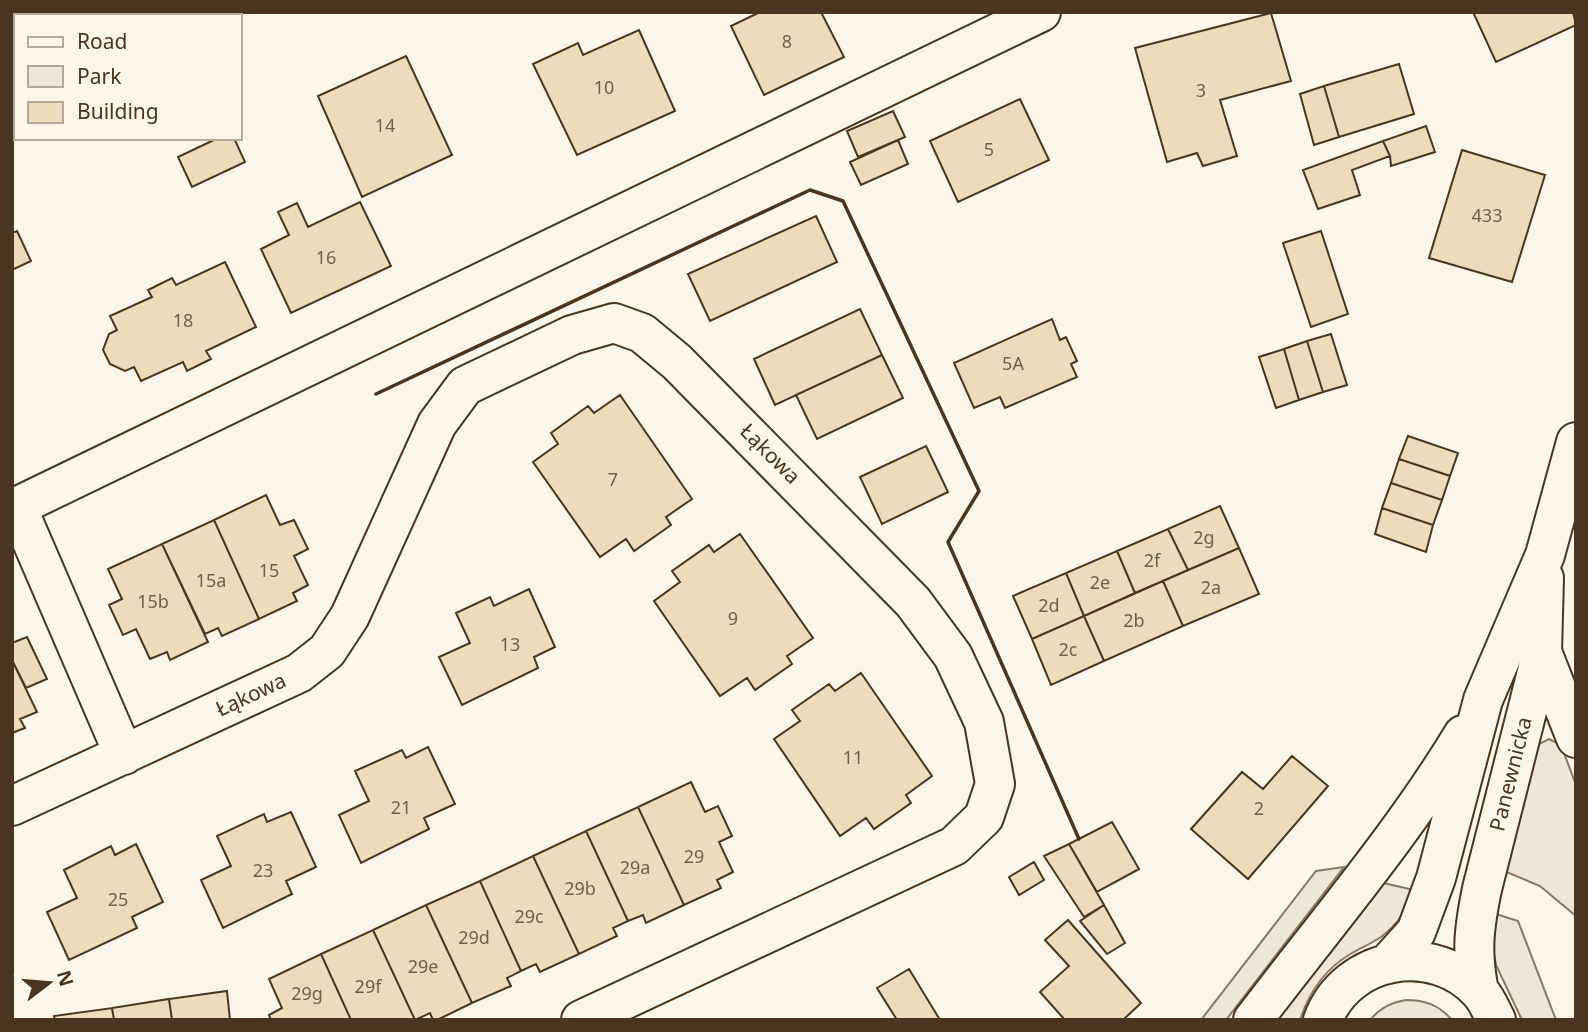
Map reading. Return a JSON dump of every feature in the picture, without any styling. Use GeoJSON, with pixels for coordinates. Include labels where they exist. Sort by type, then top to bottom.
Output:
{"type":"FeatureCollection","features":[{"type":"Feature","properties":{"kind":"street"},"geometry":{"type":"LineString","coordinates":[[124,755],[15,508],[1041,12]]}},
{"type":"Feature","properties":{"kind":"street","name":"Łąkowa"},"geometry":{"type":"LineString","coordinates":[[12,806],[299,673],[327,651],[350,616],[436,424],[465,386],[572,335],[614,323],[642,333],[677,362],[913,603],[953,656],[984,722],[995,784],[984,817],[954,846],[581,1020]]}},
{"type":"Feature","properties":{"kind":"street","name":"Panewnicka"},"geometry":{"type":"LineString","coordinates":[[1389,962],[1416,932],[1432,889],[1483,700],[1545,555],[1576,442]]}},
{"type":"Feature","properties":{"kind":"street","name":"Panewnicka"},"geometry":{"type":"LineString","coordinates":[[1488,1005],[1473,961],[1475,924],[1542,652],[1545,555]]}},
{"type":"Feature","properties":{"kind":"street"},"geometry":{"type":"LineString","coordinates":[[1542,652],[1576,738]]}},
{"type":"Feature","properties":{"kind":"street"},"geometry":{"type":"LineString","coordinates":[[1252,1020],[1440,772],[1483,700]]}},
{"type":"Feature","properties":{"kind":"street"},"geometry":{"type":"LineString","coordinates":[[1323,1020],[1328,1006],[1343,988],[1363,972],[1389,962],[1426,961],[1451,970],[1488,1005]]}},
{"type":"Feature","properties":{"kind":"green space"},"geometry":{"type":"Polygon","coordinates":[[[1549,739],[1561,745],[1576,785],[1576,916],[1540,886],[1504,871],[1537,745],[1549,739]]]}},
{"type":"Feature","properties":{"kind":"green space"},"geometry":{"type":"Polygon","coordinates":[[[1379,882],[1418,891],[1402,916],[1387,932],[1343,959],[1326,973],[1308,1000],[1300,1020],[1272,1020],[1379,882]]]}},
{"type":"Feature","properties":{"kind":"green space"},"geometry":{"type":"Polygon","coordinates":[[[1493,913],[1518,921],[1556,1020],[1522,1020],[1496,965],[1493,913]]]}},
{"type":"Feature","properties":{"kind":"green space"},"geometry":{"type":"Polygon","coordinates":[[[1406,1000],[1431,1004],[1452,1020],[1370,1020],[1386,1007],[1406,1000]]]}},
{"type":"Feature","properties":{"kind":"shaded area"},"geometry":{"type":"Polygon","coordinates":[[[1344,867],[1226,1020],[1201,1020],[1316,871],[1344,867]]]}},
{"type":"Feature","properties":{"kind":"building"},"geometry":{"type":"Polygon","coordinates":[[[760,12],[821,12],[844,57],[764,95],[731,26],[760,12]]]}},
{"type":"Feature","properties":{"kind":"building"},"geometry":{"type":"Polygon","coordinates":[[[1473,12],[1573,12],[1576,25],[1496,62],[1473,12]]]}},
{"type":"Feature","properties":{"kind":"building"},"geometry":{"type":"Polygon","coordinates":[[[1271,13],[1291,81],[1220,100],[1237,156],[1203,166],[1197,153],[1167,162],[1135,48],[1271,13]]]}},
{"type":"Feature","properties":{"kind":"building"},"geometry":{"type":"Polygon","coordinates":[[[639,30],[675,111],[577,155],[533,64],[578,43],[583,55],[639,30]]]}},
{"type":"Feature","properties":{"kind":"building"},"geometry":{"type":"Polygon","coordinates":[[[406,56],[452,155],[362,197],[318,96],[406,56]]]}},
{"type":"Feature","properties":{"kind":"building"},"geometry":{"type":"Polygon","coordinates":[[[1399,64],[1414,114],[1339,137],[1324,86],[1399,64]]]}},
{"type":"Feature","properties":{"kind":"building"},"geometry":{"type":"Polygon","coordinates":[[[1324,86],[1339,137],[1314,145],[1300,94],[1324,86]]]}},
{"type":"Feature","properties":{"kind":"building"},"geometry":{"type":"Polygon","coordinates":[[[1020,99],[1049,160],[958,202],[930,141],[1020,99]]]}},
{"type":"Feature","properties":{"kind":"building"},"geometry":{"type":"Polygon","coordinates":[[[893,111],[905,137],[858,157],[847,131],[893,111]]]}},
{"type":"Feature","properties":{"kind":"building"},"geometry":{"type":"Polygon","coordinates":[[[1426,126],[1435,152],[1391,166],[1383,141],[1426,126]]]}},
{"type":"Feature","properties":{"kind":"building"},"geometry":{"type":"Polygon","coordinates":[[[214,140],[235,140],[245,162],[192,187],[178,157],[214,140]]]}},
{"type":"Feature","properties":{"kind":"building"},"geometry":{"type":"Polygon","coordinates":[[[898,140],[908,164],[861,185],[850,162],[898,140]]]}},
{"type":"Feature","properties":{"kind":"building"},"geometry":{"type":"Polygon","coordinates":[[[1383,141],[1390,156],[1352,170],[1360,195],[1318,209],[1303,170],[1383,141]]]}},
{"type":"Feature","properties":{"kind":"building"},"geometry":{"type":"Polygon","coordinates":[[[1462,150],[1545,175],[1512,282],[1429,258],[1462,150]]]}},
{"type":"Feature","properties":{"kind":"building"},"geometry":{"type":"Polygon","coordinates":[[[360,202],[391,266],[291,313],[261,249],[289,235],[278,212],[297,203],[308,227],[360,202]]]}},
{"type":"Feature","properties":{"kind":"building"},"geometry":{"type":"Polygon","coordinates":[[[816,216],[837,262],[710,321],[688,274],[816,216]]]}},
{"type":"Feature","properties":{"kind":"building"},"geometry":{"type":"Polygon","coordinates":[[[17,231],[31,261],[12,270],[12,233],[17,231]]]}},
{"type":"Feature","properties":{"kind":"building"},"geometry":{"type":"Polygon","coordinates":[[[1321,231],[1348,314],[1311,327],[1283,243],[1321,231]]]}},
{"type":"Feature","properties":{"kind":"building"},"geometry":{"type":"Polygon","coordinates":[[[225,262],[256,327],[206,351],[211,359],[187,371],[183,362],[141,381],[134,367],[125,371],[110,364],[103,350],[109,334],[117,330],[110,316],[152,297],[148,290],[172,278],[176,285],[225,262]]]}},
{"type":"Feature","properties":{"kind":"building"},"geometry":{"type":"Polygon","coordinates":[[[860,309],[882,355],[775,405],[754,359],[860,309]]]}},
{"type":"Feature","properties":{"kind":"building"},"geometry":{"type":"Polygon","coordinates":[[[1052,319],[1060,340],[1066,337],[1077,361],[1071,364],[1077,377],[1005,408],[1000,397],[974,408],[954,363],[1052,319]]]}},
{"type":"Feature","properties":{"kind":"building"},"geometry":{"type":"Polygon","coordinates":[[[1331,334],[1347,385],[1323,392],[1307,341],[1331,334]]]}},
{"type":"Feature","properties":{"kind":"building"},"geometry":{"type":"Polygon","coordinates":[[[1307,341],[1323,392],[1299,400],[1284,349],[1307,341]]]}},
{"type":"Feature","properties":{"kind":"building"},"geometry":{"type":"Polygon","coordinates":[[[1284,349],[1299,400],[1276,408],[1259,357],[1284,349]]]}},
{"type":"Feature","properties":{"kind":"building"},"geometry":{"type":"Polygon","coordinates":[[[882,355],[903,398],[817,439],[796,395],[882,355]]]}},
{"type":"Feature","properties":{"kind":"building"},"geometry":{"type":"Polygon","coordinates":[[[620,395],[692,499],[666,517],[671,525],[634,551],[626,539],[600,557],[533,462],[558,444],[551,433],[588,406],[594,413],[620,395]]]}},
{"type":"Feature","properties":{"kind":"building"},"geometry":{"type":"Polygon","coordinates":[[[1408,436],[1458,453],[1450,476],[1399,459],[1408,436]]]}},
{"type":"Feature","properties":{"kind":"building"},"geometry":{"type":"Polygon","coordinates":[[[926,446],[948,492],[882,524],[860,477],[926,446]]]}},
{"type":"Feature","properties":{"kind":"building"},"geometry":{"type":"Polygon","coordinates":[[[1399,459],[1450,476],[1442,500],[1391,483],[1399,459]]]}},
{"type":"Feature","properties":{"kind":"building"},"geometry":{"type":"Polygon","coordinates":[[[1391,483],[1442,500],[1433,525],[1382,508],[1391,483]]]}},
{"type":"Feature","properties":{"kind":"building"},"geometry":{"type":"Polygon","coordinates":[[[266,495],[280,525],[294,520],[308,549],[294,556],[308,585],[293,593],[297,601],[259,619],[214,520],[266,495]]]}},
{"type":"Feature","properties":{"kind":"building"},"geometry":{"type":"Polygon","coordinates":[[[1220,506],[1239,548],[1188,570],[1168,529],[1220,506]]]}},
{"type":"Feature","properties":{"kind":"building"},"geometry":{"type":"Polygon","coordinates":[[[1382,508],[1433,525],[1426,552],[1375,534],[1382,508]]]}},
{"type":"Feature","properties":{"kind":"building"},"geometry":{"type":"Polygon","coordinates":[[[214,520],[259,619],[222,636],[218,628],[205,634],[162,544],[214,520]]]}},
{"type":"Feature","properties":{"kind":"building"},"geometry":{"type":"Polygon","coordinates":[[[1168,529],[1188,570],[1135,593],[1117,551],[1168,529]]]}},
{"type":"Feature","properties":{"kind":"building"},"geometry":{"type":"Polygon","coordinates":[[[740,534],[813,638],[787,656],[792,664],[755,690],[747,678],[720,696],[654,601],[680,582],[672,571],[709,545],[714,552],[740,534]]]}},
{"type":"Feature","properties":{"kind":"building"},"geometry":{"type":"Polygon","coordinates":[[[162,544],[208,642],[170,660],[167,652],[150,659],[136,629],[123,635],[109,605],[122,599],[108,569],[162,544]]]}},
{"type":"Feature","properties":{"kind":"building"},"geometry":{"type":"Polygon","coordinates":[[[1239,548],[1259,594],[1183,626],[1163,581],[1239,548]]]}},
{"type":"Feature","properties":{"kind":"building"},"geometry":{"type":"Polygon","coordinates":[[[1117,551],[1135,593],[1084,616],[1066,573],[1117,551]]]}},
{"type":"Feature","properties":{"kind":"building"},"geometry":{"type":"Polygon","coordinates":[[[1066,573],[1084,616],[1032,639],[1013,596],[1066,573]]]}},
{"type":"Feature","properties":{"kind":"building"},"geometry":{"type":"Polygon","coordinates":[[[1163,581],[1183,626],[1104,661],[1084,616],[1163,581]]]}},
{"type":"Feature","properties":{"kind":"building"},"geometry":{"type":"Polygon","coordinates":[[[529,589],[555,647],[534,657],[538,668],[462,705],[439,657],[470,643],[456,613],[490,597],[494,606],[529,589]]]}},
{"type":"Feature","properties":{"kind":"building"},"geometry":{"type":"Polygon","coordinates":[[[1084,616],[1104,661],[1051,685],[1032,639],[1084,616]]]}},
{"type":"Feature","properties":{"kind":"building"},"geometry":{"type":"Polygon","coordinates":[[[27,637],[47,679],[26,688],[12,660],[12,643],[27,637]]]}},
{"type":"Feature","properties":{"kind":"building"},"geometry":{"type":"Polygon","coordinates":[[[12,660],[37,712],[20,719],[25,728],[12,733],[12,660]]]}},
{"type":"Feature","properties":{"kind":"building"},"geometry":{"type":"Polygon","coordinates":[[[861,673],[932,776],[906,795],[911,803],[874,829],[866,818],[840,836],[774,739],[800,721],[792,710],[829,684],[835,691],[861,673]]]}},
{"type":"Feature","properties":{"kind":"building"},"geometry":{"type":"Polygon","coordinates":[[[428,747],[455,804],[424,818],[429,829],[361,863],[339,815],[369,801],[355,771],[402,750],[406,758],[428,747]]]}},
{"type":"Feature","properties":{"kind":"building"},"geometry":{"type":"Polygon","coordinates":[[[1292,756],[1328,786],[1248,879],[1191,829],[1242,772],[1263,789],[1292,756]]]}},
{"type":"Feature","properties":{"kind":"building"},"geometry":{"type":"Polygon","coordinates":[[[691,782],[705,812],[718,806],[732,836],[719,842],[733,872],[717,880],[721,888],[684,905],[638,807],[691,782]]]}},
{"type":"Feature","properties":{"kind":"building"},"geometry":{"type":"Polygon","coordinates":[[[638,807],[684,905],[646,923],[643,915],[628,921],[586,831],[638,807]]]}},
{"type":"Feature","properties":{"kind":"building"},"geometry":{"type":"Polygon","coordinates":[[[291,812],[316,867],[286,881],[292,894],[223,928],[201,880],[231,866],[217,836],[264,814],[267,822],[291,812]]]}},
{"type":"Feature","properties":{"kind":"building"},"geometry":{"type":"Polygon","coordinates":[[[1112,822],[1139,869],[1097,892],[1069,844],[1112,822]]]}},
{"type":"Feature","properties":{"kind":"building"},"geometry":{"type":"Polygon","coordinates":[[[586,831],[628,921],[613,928],[617,936],[579,954],[533,856],[586,831]]]}},
{"type":"Feature","properties":{"kind":"building"},"geometry":{"type":"Polygon","coordinates":[[[136,844],[163,902],[132,917],[137,928],[69,960],[47,912],[77,898],[64,870],[111,846],[115,855],[136,844]]]}},
{"type":"Feature","properties":{"kind":"building"},"geometry":{"type":"Polygon","coordinates":[[[1069,844],[1104,905],[1084,917],[1044,856],[1069,844]]]}},
{"type":"Feature","properties":{"kind":"building"},"geometry":{"type":"Polygon","coordinates":[[[533,856],[579,954],[540,972],[536,964],[521,971],[480,881],[533,856]]]}},
{"type":"Feature","properties":{"kind":"building"},"geometry":{"type":"Polygon","coordinates":[[[1034,862],[1044,880],[1019,895],[1009,877],[1034,862]]]}},
{"type":"Feature","properties":{"kind":"building"},"geometry":{"type":"Polygon","coordinates":[[[480,881],[521,971],[507,978],[511,986],[472,1003],[426,905],[480,881]]]}},
{"type":"Feature","properties":{"kind":"building"},"geometry":{"type":"Polygon","coordinates":[[[426,905],[472,1003],[437,1020],[433,1020],[430,1013],[415,1020],[373,930],[426,905]]]}},
{"type":"Feature","properties":{"kind":"building"},"geometry":{"type":"Polygon","coordinates":[[[1104,905],[1125,943],[1107,954],[1080,921],[1104,905]]]}},
{"type":"Feature","properties":{"kind":"building"},"geometry":{"type":"Polygon","coordinates":[[[1068,920],[1141,1003],[1123,1020],[1065,1020],[1040,992],[1069,966],[1045,940],[1068,920]]]}},
{"type":"Feature","properties":{"kind":"building"},"geometry":{"type":"Polygon","coordinates":[[[373,930],[415,1020],[351,1020],[321,954],[373,930]]]}},
{"type":"Feature","properties":{"kind":"building"},"geometry":{"type":"Polygon","coordinates":[[[321,954],[351,1020],[271,1020],[269,1015],[282,1008],[269,979],[321,954]]]}},
{"type":"Feature","properties":{"kind":"building"},"geometry":{"type":"Polygon","coordinates":[[[909,969],[940,1020],[897,1020],[877,988],[909,969]]]}},
{"type":"Feature","properties":{"kind":"building"},"geometry":{"type":"Polygon","coordinates":[[[227,991],[230,1020],[172,1020],[169,999],[227,991]]]}},
{"type":"Feature","properties":{"kind":"building"},"geometry":{"type":"Polygon","coordinates":[[[169,999],[172,1020],[114,1020],[112,1008],[169,999]]]}},
{"type":"Feature","properties":{"kind":"building"},"geometry":{"type":"Polygon","coordinates":[[[112,1008],[114,1020],[55,1020],[54,1016],[112,1008]]]}},
{"type":"Feature","properties":{"kind":"wall"},"geometry":{"type":"LineString","coordinates":[[376,394],[810,190],[843,201],[979,491],[948,542],[1079,839]]}}]}
